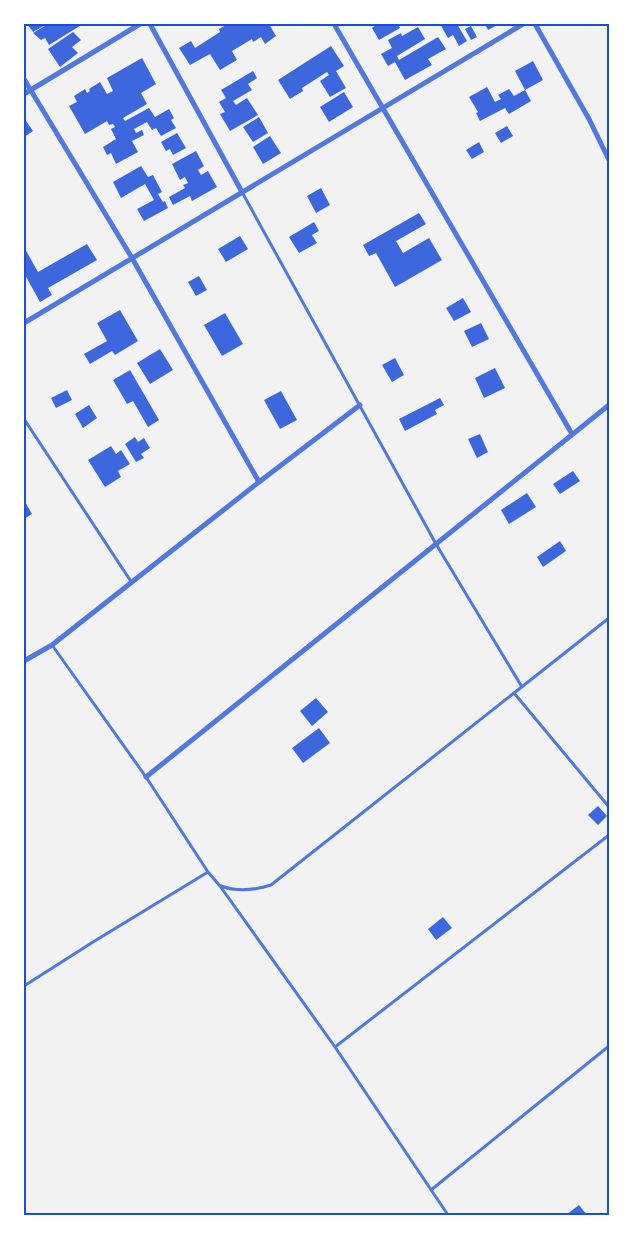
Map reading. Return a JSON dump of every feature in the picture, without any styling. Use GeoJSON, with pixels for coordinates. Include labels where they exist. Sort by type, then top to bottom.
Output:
{"type":"FeatureCollection","features":[{"type":"Feature","properties":{"kind":"street"},"geometry":{"type":"LineString","coordinates":[[24,94],[140,24]]}},
{"type":"Feature","properties":{"kind":"street"},"geometry":{"type":"LineString","coordinates":[[150,24],[242,192]]}},
{"type":"Feature","properties":{"kind":"street"},"geometry":{"type":"LineString","coordinates":[[334,24],[572,434]]}},
{"type":"Feature","properties":{"kind":"street"},"geometry":{"type":"LineString","coordinates":[[24,323],[524,24]]}},
{"type":"Feature","properties":{"kind":"street"},"geometry":{"type":"LineString","coordinates":[[535,24],[589,118],[609,160]]}},
{"type":"Feature","properties":{"kind":"street"},"geometry":{"type":"LineString","coordinates":[[24,78],[132,258],[259,482]]}},
{"type":"Feature","properties":{"kind":"street"},"geometry":{"type":"LineString","coordinates":[[146,777],[609,405]]}},
{"type":"Feature","properties":{"kind":"street"},"geometry":{"type":"LineString","coordinates":[[24,661],[52,645],[259,482],[360,406]]}},
{"type":"Feature","properties":{"kind":"lane"},"geometry":{"type":"LineString","coordinates":[[242,192],[436,544],[522,687]]}},
{"type":"Feature","properties":{"kind":"lane"},"geometry":{"type":"LineString","coordinates":[[24,419],[132,582]]}},
{"type":"Feature","properties":{"kind":"lane"},"geometry":{"type":"LineString","coordinates":[[220,886],[230,889],[258,889],[271,885],[609,618]]}},
{"type":"Feature","properties":{"kind":"lane"},"geometry":{"type":"LineString","coordinates":[[52,645],[146,777],[208,872],[335,1046],[448,1215]]}},
{"type":"Feature","properties":{"kind":"lane"},"geometry":{"type":"LineString","coordinates":[[514,693],[609,807]]}},
{"type":"Feature","properties":{"kind":"lane"},"geometry":{"type":"LineString","coordinates":[[335,1046],[609,836]]}},
{"type":"Feature","properties":{"kind":"lane"},"geometry":{"type":"LineString","coordinates":[[24,986],[208,872]]}},
{"type":"Feature","properties":{"kind":"lane"},"geometry":{"type":"LineString","coordinates":[[431,1190],[609,1046]]}},
{"type":"Feature","properties":{"kind":"building"},"geometry":{"type":"Polygon","coordinates":[[[27,24],[47,24],[33,32],[27,24]]]}},
{"type":"Feature","properties":{"kind":"building"},"geometry":{"type":"Polygon","coordinates":[[[48,24],[83,24],[49,45],[45,38],[41,40],[33,33],[48,24]]]}},
{"type":"Feature","properties":{"kind":"building"},"geometry":{"type":"Polygon","coordinates":[[[228,24],[269,24],[276,36],[265,44],[261,37],[253,42],[252,39],[232,51],[237,60],[220,70],[210,54],[190,65],[179,48],[191,41],[195,48],[220,32],[219,29],[228,24]]]}},
{"type":"Feature","properties":{"kind":"building"},"geometry":{"type":"Polygon","coordinates":[[[377,24],[397,24],[400,28],[379,40],[372,28],[377,24]]]}},
{"type":"Feature","properties":{"kind":"building"},"geometry":{"type":"Polygon","coordinates":[[[440,24],[457,24],[467,41],[459,46],[453,35],[448,38],[440,24]]]}},
{"type":"Feature","properties":{"kind":"building"},"geometry":{"type":"Polygon","coordinates":[[[485,24],[499,24],[488,30],[485,24]]]}},
{"type":"Feature","properties":{"kind":"building"},"geometry":{"type":"Polygon","coordinates":[[[471,26],[477,37],[471,40],[465,29],[471,26]]]}},
{"type":"Feature","properties":{"kind":"building"},"geometry":{"type":"Polygon","coordinates":[[[418,27],[425,39],[397,56],[399,60],[438,37],[446,49],[428,59],[432,65],[405,80],[395,62],[388,66],[381,54],[392,48],[388,40],[401,33],[402,36],[418,27]]]}},
{"type":"Feature","properties":{"kind":"building"},"geometry":{"type":"Polygon","coordinates":[[[73,32],[81,40],[72,47],[78,53],[60,67],[48,49],[73,32]]]}},
{"type":"Feature","properties":{"kind":"building"},"geometry":{"type":"Polygon","coordinates":[[[331,46],[344,66],[336,71],[346,88],[330,97],[320,81],[329,75],[327,72],[302,88],[303,91],[290,99],[278,80],[331,46]]]}},
{"type":"Feature","properties":{"kind":"building"},"geometry":{"type":"Polygon","coordinates":[[[142,58],[156,84],[141,93],[147,104],[123,118],[125,121],[149,108],[155,117],[169,109],[174,118],[171,120],[176,128],[161,136],[156,128],[152,130],[147,122],[134,129],[136,133],[142,130],[144,135],[132,141],[138,152],[116,164],[111,153],[107,155],[103,147],[116,139],[111,129],[115,127],[113,124],[109,125],[107,121],[85,134],[69,106],[77,102],[74,96],[85,89],[87,93],[90,91],[89,89],[100,82],[107,94],[113,91],[107,78],[142,58]]]}},
{"type":"Feature","properties":{"kind":"building"},"geometry":{"type":"Polygon","coordinates":[[[533,61],[543,80],[525,90],[515,71],[533,61]]]}},
{"type":"Feature","properties":{"kind":"building"},"geometry":{"type":"Polygon","coordinates":[[[253,71],[257,78],[248,84],[252,90],[233,101],[236,105],[247,98],[258,115],[230,131],[220,114],[225,112],[219,102],[226,98],[221,90],[253,71]]]}},
{"type":"Feature","properties":{"kind":"building"},"geometry":{"type":"Polygon","coordinates":[[[487,87],[495,102],[501,99],[498,95],[509,89],[514,96],[525,90],[531,101],[509,114],[505,108],[480,121],[476,113],[478,112],[469,97],[487,87]]]}},
{"type":"Feature","properties":{"kind":"building"},"geometry":{"type":"Polygon","coordinates":[[[344,92],[353,107],[329,122],[320,107],[344,92]]]}},
{"type":"Feature","properties":{"kind":"building"},"geometry":{"type":"Polygon","coordinates":[[[259,117],[268,133],[253,142],[243,127],[259,117]]]}},
{"type":"Feature","properties":{"kind":"building"},"geometry":{"type":"Polygon","coordinates":[[[24,118],[33,131],[24,137],[24,118]]]}},
{"type":"Feature","properties":{"kind":"building"},"geometry":{"type":"Polygon","coordinates":[[[507,126],[513,136],[501,143],[495,133],[507,126]]]}},
{"type":"Feature","properties":{"kind":"building"},"geometry":{"type":"Polygon","coordinates":[[[177,133],[186,148],[173,155],[170,149],[166,151],[161,142],[177,133]]]}},
{"type":"Feature","properties":{"kind":"building"},"geometry":{"type":"Polygon","coordinates":[[[270,136],[281,153],[263,164],[253,147],[270,136]]]}},
{"type":"Feature","properties":{"kind":"building"},"geometry":{"type":"Polygon","coordinates":[[[479,142],[484,152],[472,159],[466,150],[479,142]]]}},
{"type":"Feature","properties":{"kind":"building"},"geometry":{"type":"Polygon","coordinates":[[[196,151],[204,166],[198,170],[201,175],[208,171],[217,187],[192,201],[190,196],[173,205],[169,197],[185,188],[183,185],[188,183],[185,177],[180,180],[172,164],[196,151]]]}},
{"type":"Feature","properties":{"kind":"building"},"geometry":{"type":"Polygon","coordinates":[[[141,166],[148,177],[153,175],[162,192],[158,194],[163,202],[165,201],[168,208],[144,221],[137,209],[154,200],[145,184],[121,198],[113,182],[141,166]]]}},
{"type":"Feature","properties":{"kind":"building"},"geometry":{"type":"Polygon","coordinates":[[[321,188],[330,205],[316,213],[307,196],[321,188]]]}},
{"type":"Feature","properties":{"kind":"building"},"geometry":{"type":"Polygon","coordinates":[[[419,213],[426,224],[396,241],[403,253],[429,238],[442,260],[395,287],[376,253],[369,256],[363,245],[419,213]]]}},
{"type":"Feature","properties":{"kind":"building"},"geometry":{"type":"Polygon","coordinates":[[[314,222],[319,231],[312,235],[317,243],[299,253],[289,237],[314,222]]]}},
{"type":"Feature","properties":{"kind":"building"},"geometry":{"type":"Polygon","coordinates":[[[240,236],[248,249],[226,262],[218,249],[240,236]]]}},
{"type":"Feature","properties":{"kind":"building"},"geometry":{"type":"Polygon","coordinates":[[[87,244],[97,260],[48,288],[52,295],[40,302],[24,273],[24,247],[38,272],[87,244]]]}},
{"type":"Feature","properties":{"kind":"building"},"geometry":{"type":"Polygon","coordinates":[[[199,276],[207,290],[196,296],[188,282],[199,276]]]}},
{"type":"Feature","properties":{"kind":"building"},"geometry":{"type":"Polygon","coordinates":[[[463,298],[471,312],[454,321],[446,308],[463,298]]]}},
{"type":"Feature","properties":{"kind":"building"},"geometry":{"type":"Polygon","coordinates":[[[120,310],[138,341],[115,355],[112,351],[90,364],[84,354],[107,341],[97,323],[120,310]]]}},
{"type":"Feature","properties":{"kind":"building"},"geometry":{"type":"Polygon","coordinates":[[[225,313],[243,344],[222,356],[204,325],[225,313]]]}},
{"type":"Feature","properties":{"kind":"building"},"geometry":{"type":"Polygon","coordinates":[[[481,323],[489,339],[472,347],[464,331],[481,323]]]}},
{"type":"Feature","properties":{"kind":"building"},"geometry":{"type":"Polygon","coordinates":[[[160,349],[173,370],[150,384],[137,363],[160,349]]]}},
{"type":"Feature","properties":{"kind":"building"},"geometry":{"type":"Polygon","coordinates":[[[395,358],[404,375],[392,382],[382,365],[395,358]]]}},
{"type":"Feature","properties":{"kind":"building"},"geometry":{"type":"Polygon","coordinates":[[[495,368],[505,388],[484,398],[475,378],[495,368]]]}},
{"type":"Feature","properties":{"kind":"building"},"geometry":{"type":"Polygon","coordinates":[[[130,370],[159,420],[148,427],[133,401],[127,404],[113,380],[130,370]]]}},
{"type":"Feature","properties":{"kind":"building"},"geometry":{"type":"Polygon","coordinates":[[[67,390],[72,400],[56,408],[51,398],[67,390]]]}},
{"type":"Feature","properties":{"kind":"building"},"geometry":{"type":"Polygon","coordinates":[[[281,391],[297,420],[280,429],[264,400],[281,391]]]}},
{"type":"Feature","properties":{"kind":"building"},"geometry":{"type":"Polygon","coordinates":[[[440,398],[444,405],[435,410],[437,414],[405,431],[399,419],[440,398]]]}},
{"type":"Feature","properties":{"kind":"building"},"geometry":{"type":"Polygon","coordinates":[[[89,405],[97,418],[83,428],[75,414],[89,405]]]}},
{"type":"Feature","properties":{"kind":"building"},"geometry":{"type":"Polygon","coordinates":[[[480,434],[488,452],[477,458],[468,439],[480,434]]]}},
{"type":"Feature","properties":{"kind":"building"},"geometry":{"type":"Polygon","coordinates":[[[135,437],[138,442],[144,438],[150,448],[141,454],[144,458],[136,462],[125,444],[135,437]]]}},
{"type":"Feature","properties":{"kind":"building"},"geometry":{"type":"Polygon","coordinates":[[[111,446],[116,454],[121,450],[130,464],[118,471],[121,477],[105,487],[88,460],[111,446]]]}},
{"type":"Feature","properties":{"kind":"building"},"geometry":{"type":"Polygon","coordinates":[[[573,471],[580,481],[560,494],[553,484],[573,471]]]}},
{"type":"Feature","properties":{"kind":"building"},"geometry":{"type":"Polygon","coordinates":[[[527,493],[536,507],[509,524],[501,510],[527,493]]]}},
{"type":"Feature","properties":{"kind":"building"},"geometry":{"type":"Polygon","coordinates":[[[24,500],[32,514],[24,519],[24,500]]]}},
{"type":"Feature","properties":{"kind":"building"},"geometry":{"type":"Polygon","coordinates":[[[560,541],[566,551],[543,567],[537,557],[560,541]]]}},
{"type":"Feature","properties":{"kind":"building"},"geometry":{"type":"Polygon","coordinates":[[[316,698],[328,712],[312,726],[300,711],[316,698]]]}},
{"type":"Feature","properties":{"kind":"building"},"geometry":{"type":"Polygon","coordinates":[[[319,728],[330,743],[303,763],[292,748],[319,728]]]}},
{"type":"Feature","properties":{"kind":"building"},"geometry":{"type":"Polygon","coordinates":[[[598,806],[607,816],[598,825],[588,815],[598,806]]]}},
{"type":"Feature","properties":{"kind":"building"},"geometry":{"type":"Polygon","coordinates":[[[443,917],[452,928],[436,940],[428,929],[443,917]]]}},
{"type":"Feature","properties":{"kind":"building"},"geometry":{"type":"Polygon","coordinates":[[[579,1205],[587,1215],[566,1215],[579,1205]]]}}]}
